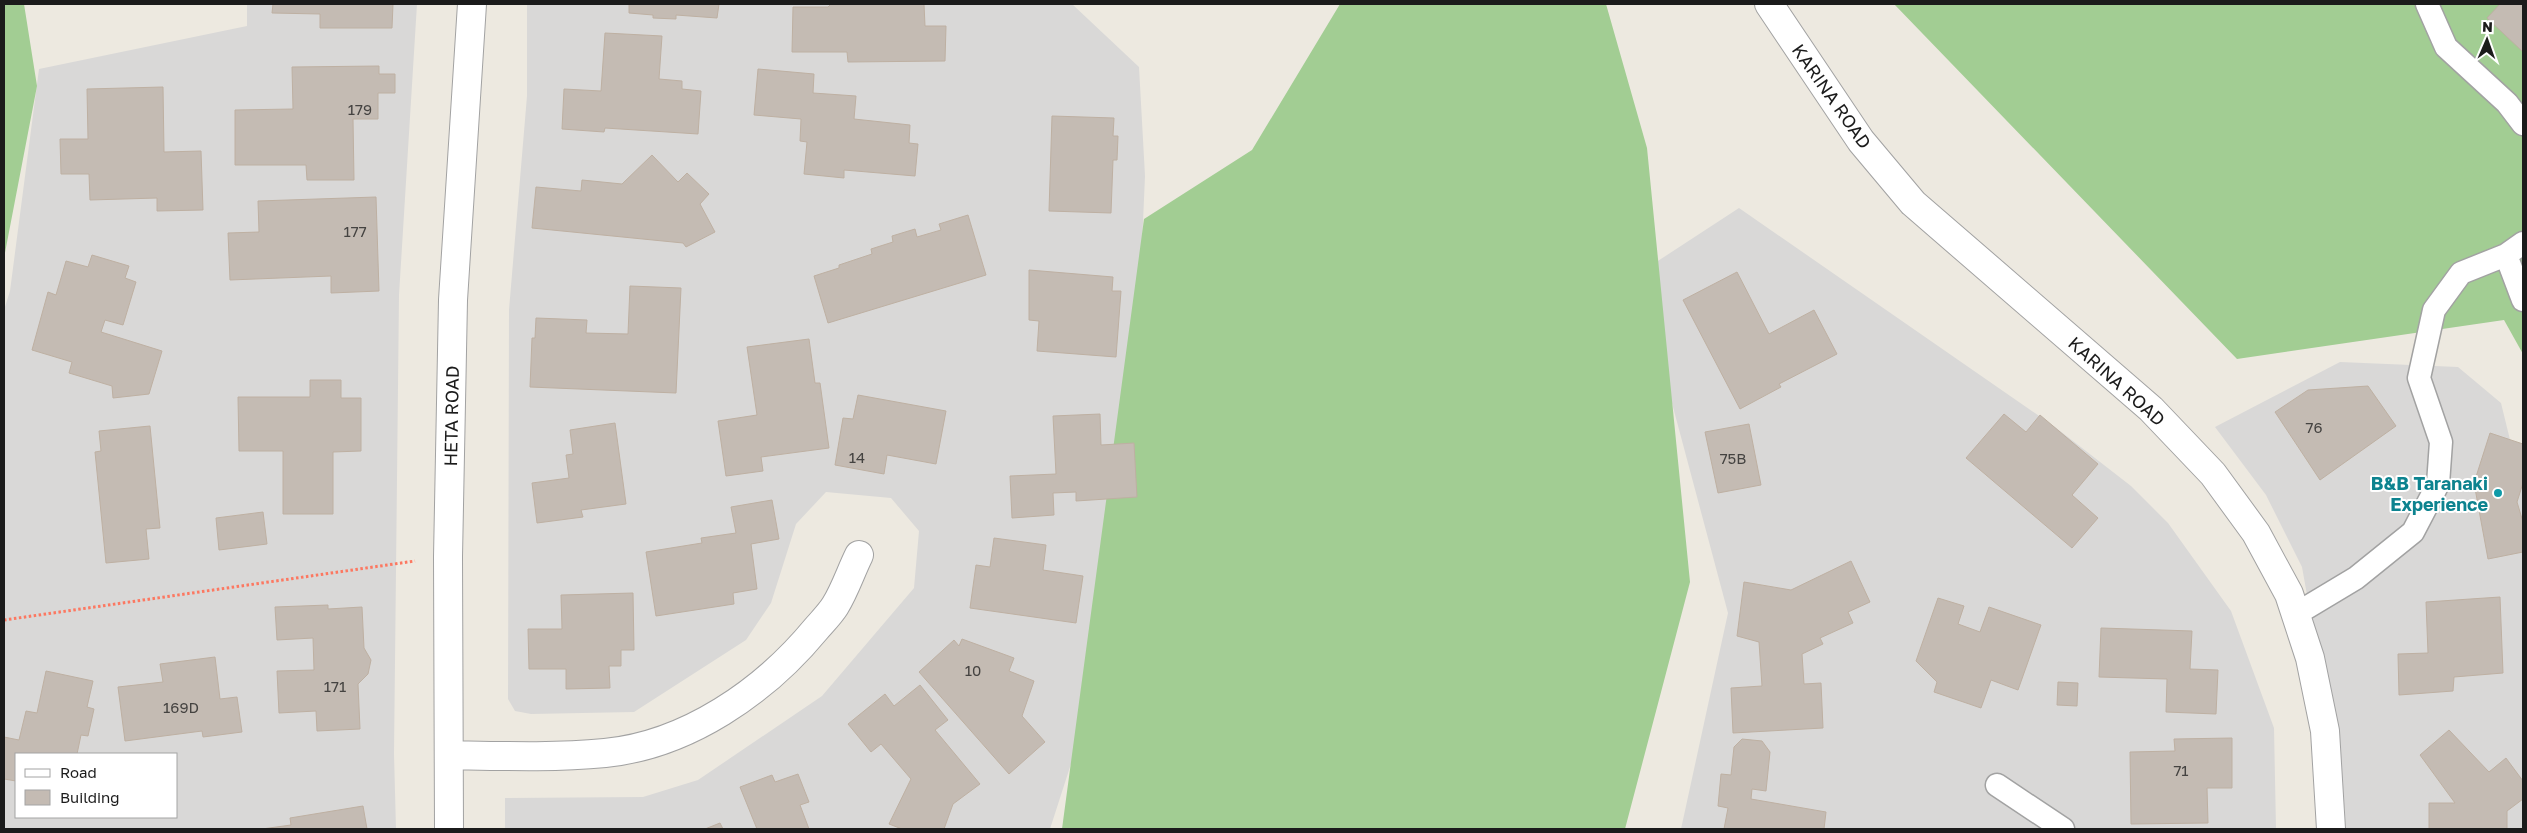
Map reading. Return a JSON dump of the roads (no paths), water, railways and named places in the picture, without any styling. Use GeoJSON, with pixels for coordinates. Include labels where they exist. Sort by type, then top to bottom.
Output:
{"type":"FeatureCollection","features":[{"type":"Feature","properties":{"kind":"street","name":"HETA ROAD"},"geometry":{"type":"LineString","coordinates":[[449,829],[448,557],[453,300],[472,4]]}},
{"type":"Feature","properties":{"kind":"street","name":"KARINA ROAD"},"geometry":{"type":"LineString","coordinates":[[1769,4],[1860,141],[1913,203],[2151,409],[2214,474],[2256,533],[2289,594],[2310,658],[2325,731],[2331,829]]}},
{"type":"Feature","properties":{"kind":"street"},"geometry":{"type":"LineString","coordinates":[[449,755],[540,756],[606,753],[645,746],[673,737],[752,691],[792,658],[835,606],[859,555]]}},
{"type":"Feature","properties":{"kind":"lane"},"geometry":{"type":"LineString","coordinates":[[2427,4],[2446,47],[2507,103],[2523,124]]}},
{"type":"Feature","properties":{"kind":"lane"},"geometry":{"type":"LineString","coordinates":[[2296,614],[2356,578],[2413,532],[2438,484],[2441,442],[2419,378],[2434,310],[2461,273],[2514,249],[2523,300]]}},
{"type":"Feature","properties":{"kind":"lane"},"geometry":{"type":"LineString","coordinates":[[1997,785],[2063,829]]}},
{"type":"Feature","properties":{"kind":"place","name":"B&B Taranaki Experience"},"geometry":{"type":"Point","coordinates":[2498,493]}}]}
